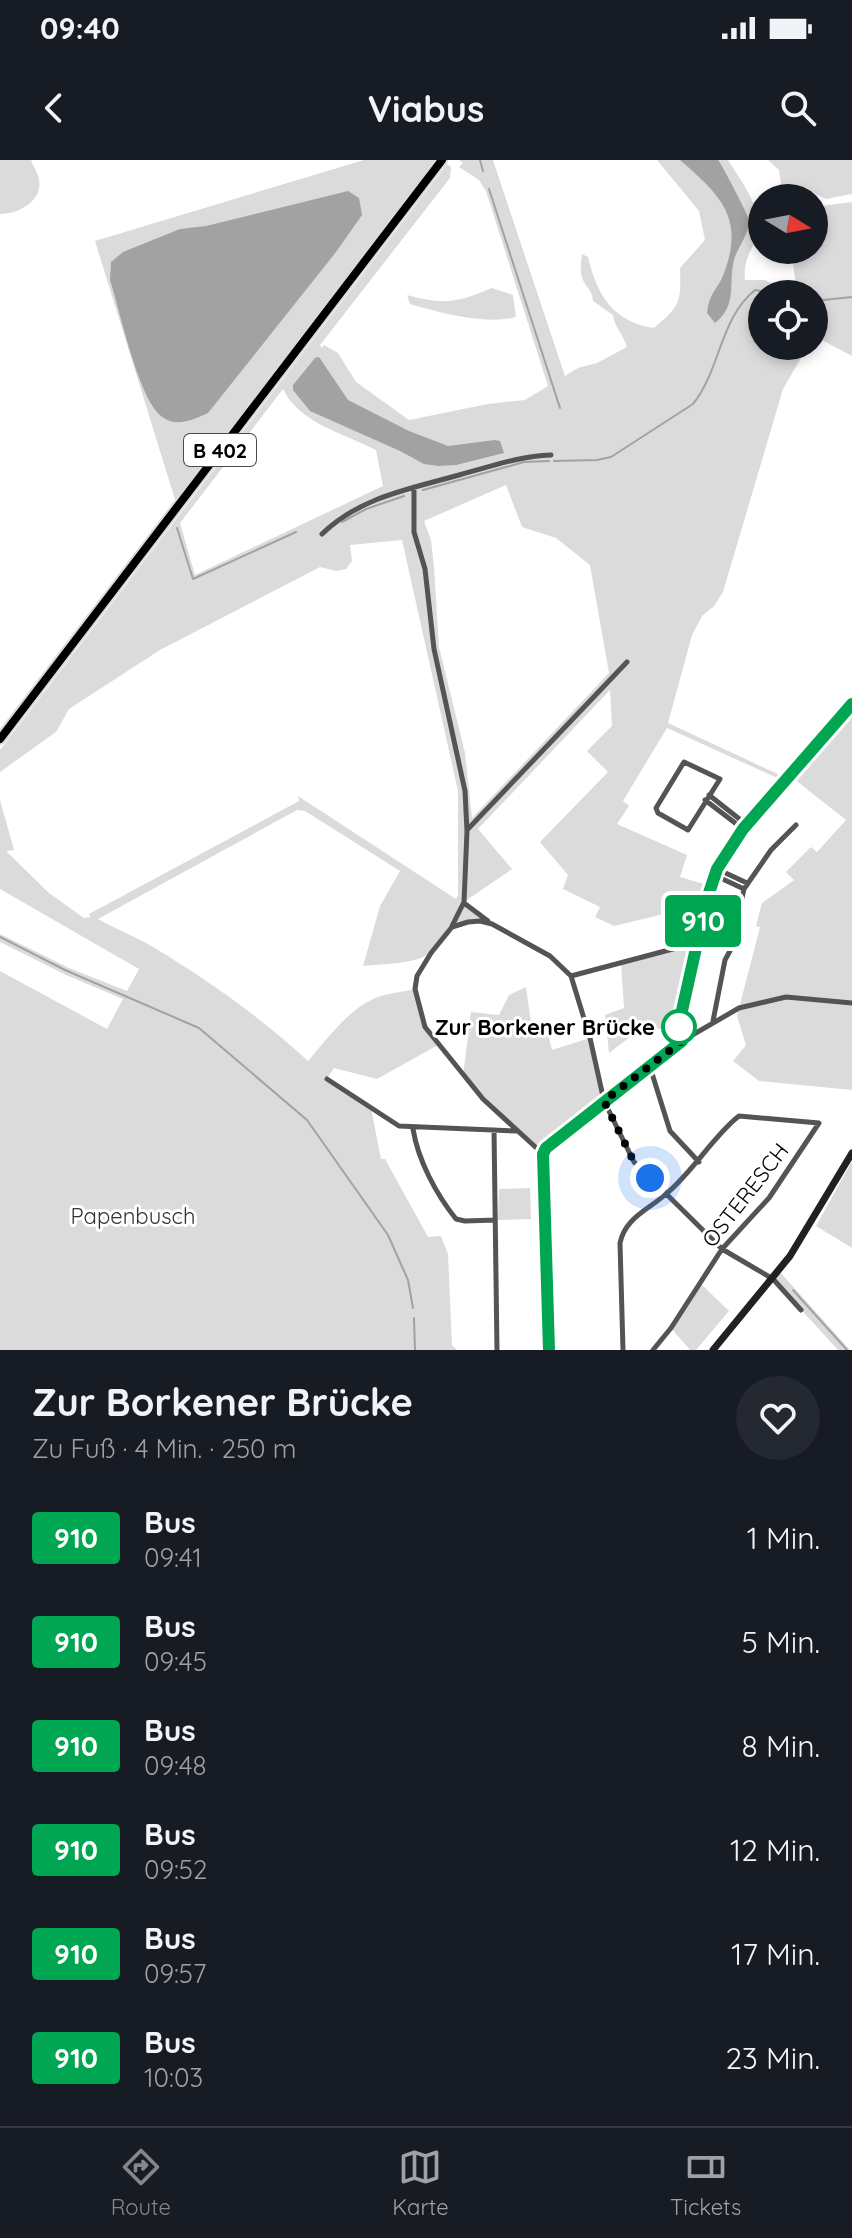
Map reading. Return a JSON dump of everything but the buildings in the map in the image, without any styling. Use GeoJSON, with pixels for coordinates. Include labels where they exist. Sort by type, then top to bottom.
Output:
{"type":"FeatureCollection","features":[{"type":"Feature","properties":{"kind":"main road","name":"B 402"},"geometry":{"type":"LineString","coordinates":[[0,739],[441,161]]}},
{"type":"Feature","properties":{"kind":"street"},"geometry":{"type":"LineString","coordinates":[[322,534],[364,504],[524,457],[551,455]]}},
{"type":"Feature","properties":{"kind":"street"},"geometry":{"type":"LineString","coordinates":[[414,487],[414,532],[425,569],[434,649],[461,763],[467,831],[464,902],[452,927],[417,976],[415,989],[419,1010],[425,1027],[483,1099],[543,1154]]}},
{"type":"Feature","properties":{"kind":"street"},"geometry":{"type":"LineString","coordinates":[[467,831],[627,662]]}},
{"type":"Feature","properties":{"kind":"street"},"geometry":{"type":"LineString","coordinates":[[682,1041],[679,1024],[715,872],[745,827],[852,703]]}},
{"type":"Feature","properties":{"kind":"street"},"geometry":{"type":"LineString","coordinates":[[684,762],[720,779],[707,797],[688,830],[657,812],[656,808],[684,762]]}},
{"type":"Feature","properties":{"kind":"street"},"geometry":{"type":"LineString","coordinates":[[707,797],[745,827]]}},
{"type":"Feature","properties":{"kind":"street"},"geometry":{"type":"LineString","coordinates":[[713,1021],[725,960],[731,949],[746,886],[771,850],[796,825]]}},
{"type":"Feature","properties":{"kind":"street"},"geometry":{"type":"LineString","coordinates":[[715,872],[746,886]]}},
{"type":"Feature","properties":{"kind":"street"},"geometry":{"type":"LineString","coordinates":[[464,902],[466,907],[492,924],[550,956],[571,976],[590,1038],[604,1101],[634,1162],[722,1249],[773,1279],[801,1310]]}},
{"type":"Feature","properties":{"kind":"street"},"geometry":{"type":"LineString","coordinates":[[452,927],[480,921],[492,924]]}},
{"type":"Feature","properties":{"kind":"street"},"geometry":{"type":"LineString","coordinates":[[571,976],[699,942]]}},
{"type":"Feature","properties":{"kind":"street"},"geometry":{"type":"LineString","coordinates":[[549,1350],[543,1154],[546,1148],[682,1041],[739,1008],[786,997],[852,1003]]}},
{"type":"Feature","properties":{"kind":"street"},"geometry":{"type":"LineString","coordinates":[[650,1067],[670,1131],[699,1162]]}},
{"type":"Feature","properties":{"kind":"street"},"geometry":{"type":"LineString","coordinates":[[327,1079],[399,1126],[413,1129],[517,1131]]}},
{"type":"Feature","properties":{"kind":"street","name":"OSTERESCH"},"geometry":{"type":"LineString","coordinates":[[623,1350],[620,1243],[628,1223],[667,1193],[739,1116],[819,1123],[769,1198],[722,1249],[671,1328],[653,1350]]}},
{"type":"Feature","properties":{"kind":"street"},"geometry":{"type":"LineString","coordinates":[[413,1129],[416,1148],[426,1170],[456,1219],[495,1220]]}},
{"type":"Feature","properties":{"kind":"street"},"geometry":{"type":"LineString","coordinates":[[494,1130],[497,1350]]}},
{"type":"Feature","properties":{"kind":"street"},"geometry":{"type":"LineString","coordinates":[[713,1350],[773,1279],[819,1211],[852,1153]]}},
{"type":"Feature","properties":{"kind":"green space"},"geometry":{"type":"Polygon","coordinates":[[[0,160],[31,160],[38,177],[37,194],[28,205],[15,212],[0,214],[0,160]]]}},
{"type":"Feature","properties":{"kind":"green space"},"geometry":{"type":"Polygon","coordinates":[[[364,160],[442,160],[177,506],[95,241],[364,160]]]}},
{"type":"Feature","properties":{"kind":"green space","name":"Papenbusch"},"geometry":{"type":"Polygon","coordinates":[[[459,160],[493,160],[565,376],[627,347],[613,315],[593,301],[581,275],[582,254],[588,257],[602,295],[617,313],[640,325],[654,328],[678,302],[680,268],[705,240],[699,211],[657,160],[728,160],[748,192],[745,280],[748,280],[748,360],[800,360],[783,389],[723,592],[714,606],[702,616],[692,635],[668,723],[782,776],[814,735],[852,695],[852,1090],[759,1081],[733,1061],[746,1045],[737,1016],[760,927],[756,926],[762,903],[794,880],[786,872],[811,847],[817,852],[846,820],[789,775],[784,781],[667,728],[623,801],[629,806],[617,824],[687,855],[680,877],[711,886],[679,1031],[643,1027],[609,1053],[605,1015],[624,1008],[621,962],[670,948],[664,914],[614,926],[595,917],[600,907],[563,889],[568,875],[540,842],[608,772],[587,751],[612,726],[610,690],[478,829],[512,869],[464,902],[492,924],[476,922],[456,927],[421,958],[363,966],[380,906],[400,871],[305,811],[297,810],[98,919],[153,947],[214,986],[308,1061],[339,1025],[367,1002],[387,994],[415,989],[425,1027],[438,1045],[377,1079],[334,1068],[327,1079],[371,1108],[381,1159],[385,1159],[428,1237],[441,1236],[448,1254],[452,1345],[457,1350],[0,1350],[0,971],[107,1029],[123,999],[0,942],[0,934],[69,968],[127,991],[139,969],[0,889],[0,800],[14,850],[6,851],[49,893],[84,918],[91,917],[89,914],[299,801],[298,796],[456,899],[458,895],[458,791],[402,540],[350,545],[352,561],[346,569],[336,571],[320,567],[160,650],[69,709],[56,732],[0,772],[0,750],[447,164],[451,167],[450,178],[320,345],[338,353],[356,382],[409,420],[525,400],[548,386],[486,191],[479,180],[459,167],[463,163],[459,160]],[[283,389],[180,523],[195,575],[383,486],[376,450],[311,419],[290,401],[283,389]],[[506,485],[424,521],[431,540],[439,647],[465,753],[472,818],[609,673],[590,565],[556,538],[522,527],[506,485]]]}},
{"type":"Feature","properties":{"kind":"green space"},"geometry":{"type":"Polygon","coordinates":[[[768,160],[852,160],[852,194],[828,199],[828,184],[781,184],[779,170],[768,160]]]}},
{"type":"Feature","properties":{"kind":"green space"},"geometry":{"type":"Polygon","coordinates":[[[852,202],[852,356],[828,343],[828,280],[795,280],[793,264],[828,264],[828,205],[852,202]]]}},
{"type":"Feature","properties":{"kind":"green space"},"geometry":{"type":"Polygon","coordinates":[[[492,288],[513,295],[516,317],[491,320],[449,314],[410,304],[407,295],[450,301],[492,288]]]}},
{"type":"Feature","properties":{"kind":"green space"},"geometry":{"type":"Polygon","coordinates":[[[526,987],[533,1037],[548,1035],[552,1050],[590,1038],[604,1101],[546,1148],[543,1154],[498,1114],[463,1076],[471,1012],[499,1015],[509,995],[526,987]]]}},
{"type":"Feature","properties":{"kind":"green space"},"geometry":{"type":"Polygon","coordinates":[[[852,1161],[852,1248],[816,1226],[852,1161]]]}},
{"type":"Feature","properties":{"kind":"green space"},"geometry":{"type":"Polygon","coordinates":[[[530,1188],[531,1219],[498,1220],[499,1189],[530,1188]]]}},
{"type":"Feature","properties":{"kind":"green space"},"geometry":{"type":"Polygon","coordinates":[[[779,1271],[850,1350],[838,1350],[773,1279],[779,1271]]]}},
{"type":"Feature","properties":{"kind":"green space"},"geometry":{"type":"Polygon","coordinates":[[[700,1283],[729,1311],[696,1350],[690,1350],[671,1328],[700,1283]]]}},
{"type":"Feature","properties":{"kind":"shaded area"},"geometry":{"type":"Polygon","coordinates":[[[680,160],[718,160],[748,218],[748,230],[732,269],[730,301],[715,323],[707,313],[710,299],[722,279],[732,237],[725,209],[707,185],[680,160]]]}},
{"type":"Feature","properties":{"kind":"shaded area"},"geometry":{"type":"Polygon","coordinates":[[[348,191],[359,198],[362,215],[208,413],[178,422],[161,416],[137,373],[110,280],[111,262],[123,252],[180,229],[206,226],[348,191]]]}},
{"type":"Feature","properties":{"kind":"shaded area"},"geometry":{"type":"Polygon","coordinates":[[[319,357],[348,400],[409,431],[448,446],[495,440],[500,441],[504,453],[456,465],[424,464],[310,411],[293,390],[293,385],[319,357]]]}},
{"type":"Feature","properties":{"kind":"waterway"},"geometry":{"type":"LineString","coordinates":[[480,160],[483,171]]}},
{"type":"Feature","properties":{"kind":"waterway"},"geometry":{"type":"LineString","coordinates":[[489,189],[560,408]]}},
{"type":"Feature","properties":{"kind":"waterway"},"geometry":{"type":"LineString","coordinates":[[554,461],[611,457],[693,404],[709,376],[734,315],[748,297]]}},
{"type":"Feature","properties":{"kind":"waterway"},"geometry":{"type":"LineString","coordinates":[[828,300],[852,297]]}},
{"type":"Feature","properties":{"kind":"waterway"},"geometry":{"type":"LineString","coordinates":[[423,490],[524,462],[549,461]]}},
{"type":"Feature","properties":{"kind":"waterway"},"geometry":{"type":"LineString","coordinates":[[342,522],[366,509],[404,496]]}},
{"type":"Feature","properties":{"kind":"waterway"},"geometry":{"type":"LineString","coordinates":[[177,528],[193,579],[296,532]]}},
{"type":"Feature","properties":{"kind":"waterway"},"geometry":{"type":"LineString","coordinates":[[0,937],[65,970],[199,1028],[307,1120],[388,1235],[408,1280],[413,1308]]}},
{"type":"Feature","properties":{"kind":"waterway"},"geometry":{"type":"LineString","coordinates":[[793,1290],[847,1350]]}},
{"type":"Feature","properties":{"kind":"waterway"},"geometry":{"type":"LineString","coordinates":[[414,1318],[415,1350]]}},
{"type":"Feature","properties":{"kind":"bus line","name":"910"},"geometry":{"type":"LineString","coordinates":[[549,1350],[543,1154],[546,1148],[585,1116],[682,1041],[679,1024],[707,899],[717,869],[743,829],[852,704]]}},
{"type":"Feature","properties":{"kind":"place","name":"Zur Borkener Brücke"},"geometry":{"type":"Point","coordinates":[679,1027]}},
{"type":"Feature","properties":{"kind":"route"},"geometry":{"type":"LineString","coordinates":[[650,1178],[634,1162],[604,1101],[682,1041],[679,1027]]}}]}
